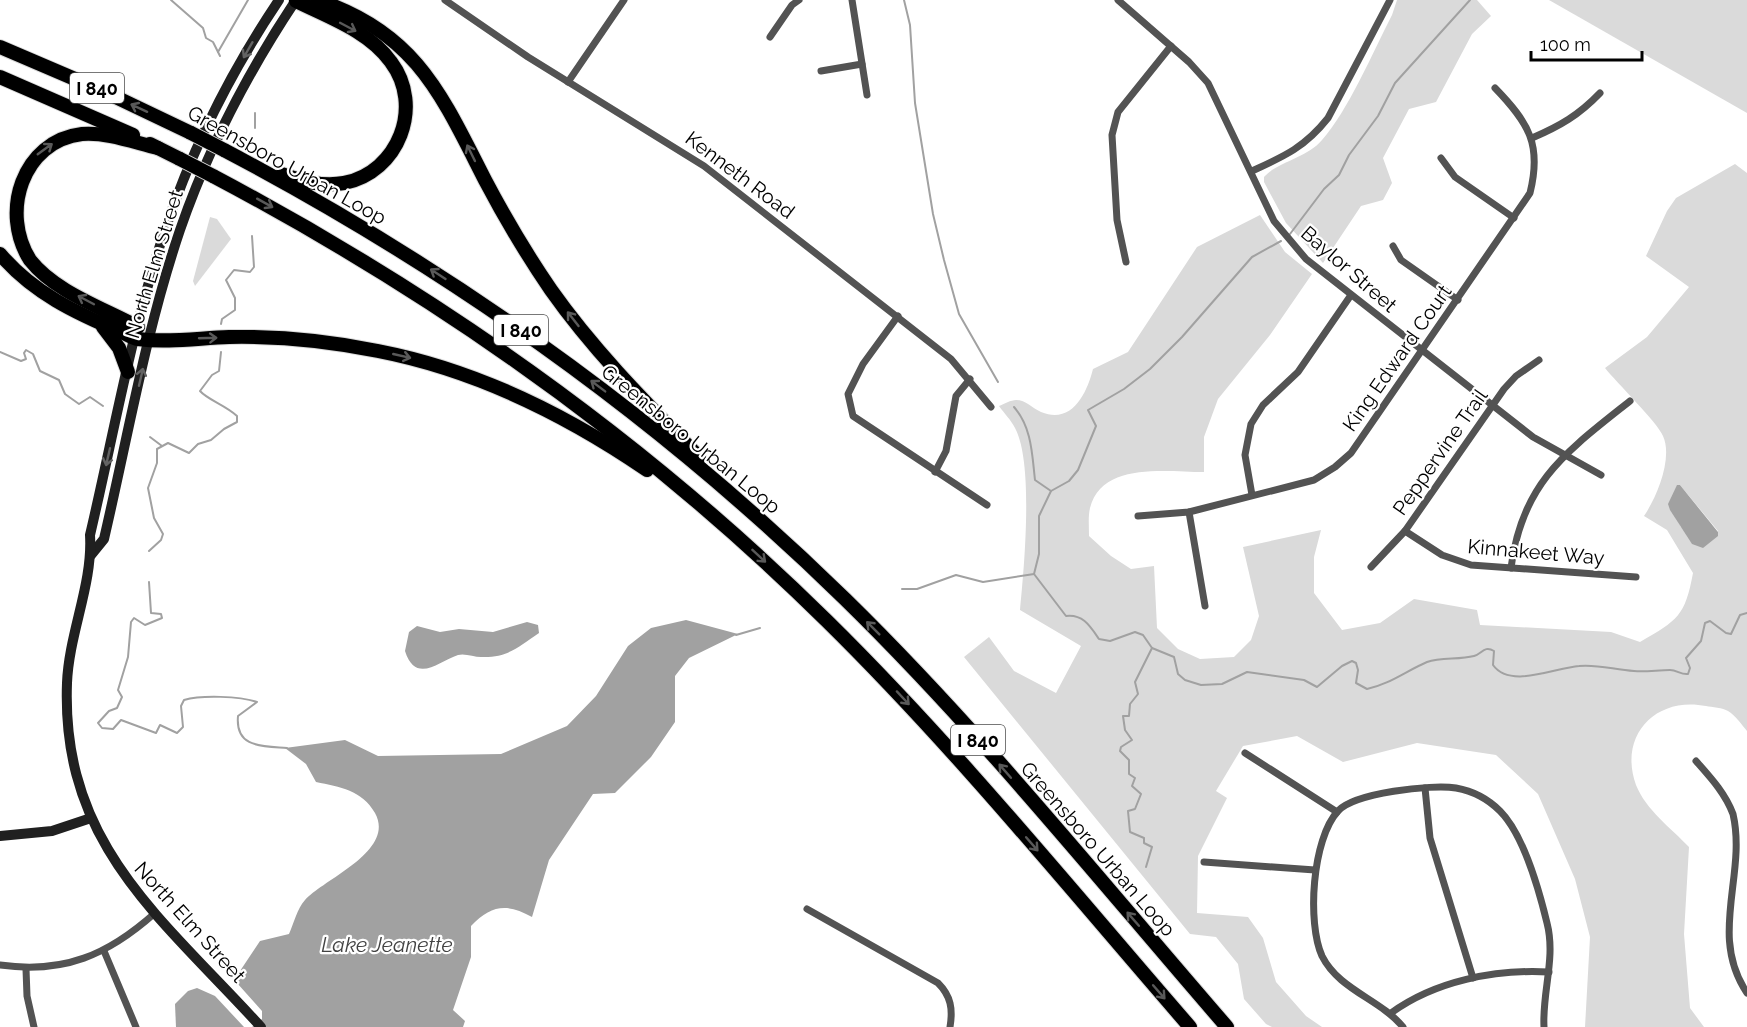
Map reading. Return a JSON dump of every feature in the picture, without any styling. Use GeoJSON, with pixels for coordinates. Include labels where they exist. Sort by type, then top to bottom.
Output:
{"type":"FeatureCollection","features":[{"type":"Feature","properties":{"kind":"highway"},"geometry":{"type":"LineString","coordinates":[[248,163],[311,183],[332,185],[352,181],[370,173],[387,159],[398,142],[405,124],[406,105],[403,84],[390,60],[358,33],[296,0]]}},
{"type":"Feature","properties":{"kind":"highway"},"geometry":{"type":"LineString","coordinates":[[318,0],[336,4],[385,34],[424,70],[447,105],[509,224],[568,313],[630,386],[772,530]]}},
{"type":"Feature","properties":{"kind":"highway","name":"Greensboro Urban Loop"},"geometry":{"type":"LineString","coordinates":[[0,47],[103,91],[225,150],[396,247],[533,338],[656,431],[772,530],[846,600],[931,688],[1227,1027]]}},
{"type":"Feature","properties":{"kind":"highway","name":"I 840"},"geometry":{"type":"LineString","coordinates":[[0,77],[158,148],[347,250],[475,332],[598,421],[716,517],[827,620],[897,692],[1190,1027]]}},
{"type":"Feature","properties":{"kind":"highway"},"geometry":{"type":"LineString","coordinates":[[158,148],[100,134],[64,138],[49,146],[29,163],[20,178],[13,203],[17,237],[35,266],[70,291],[150,339],[231,337],[307,340],[382,352],[454,371],[527,400],[574,424],[716,517]]}},
{"type":"Feature","properties":{"kind":"highway"},"geometry":{"type":"LineString","coordinates":[[0,254],[20,275],[40,291],[101,325],[137,333]]}},
{"type":"Feature","properties":{"kind":"highway"},"geometry":{"type":"LineString","coordinates":[[101,325],[119,348],[128,372]]}},
{"type":"Feature","properties":{"kind":"main road","name":"North Elm Street"},"geometry":{"type":"LineString","coordinates":[[261,1027],[121,873],[91,818],[78,780],[71,744],[67,683],[71,643],[91,555],[90,535],[156,259],[190,163],[235,71],[279,0]]}},
{"type":"Feature","properties":{"kind":"main road","name":"North Elm Street"},"geometry":{"type":"LineString","coordinates":[[91,555],[104,539],[170,263],[204,169],[248,78],[296,0]]}},
{"type":"Feature","properties":{"kind":"main road"},"geometry":{"type":"LineString","coordinates":[[0,836],[52,831],[91,818]]}},
{"type":"Feature","properties":{"kind":"street","name":"Kenneth Road"},"geometry":{"type":"LineString","coordinates":[[445,0],[568,82],[704,166],[951,359],[991,407]]}},
{"type":"Feature","properties":{"kind":"street"},"geometry":{"type":"LineString","coordinates":[[568,82],[624,0]]}},
{"type":"Feature","properties":{"kind":"street"},"geometry":{"type":"LineString","coordinates":[[770,37],[792,5],[799,0]]}},
{"type":"Feature","properties":{"kind":"street"},"geometry":{"type":"LineString","coordinates":[[852,0],[867,95]]}},
{"type":"Feature","properties":{"kind":"street","name":"Baylor Street"},"geometry":{"type":"LineString","coordinates":[[1118,0],[1171,46],[1208,83],[1282,232],[1306,259],[1533,437],[1601,475]]}},
{"type":"Feature","properties":{"kind":"street"},"geometry":{"type":"LineString","coordinates":[[1252,171],[1293,152],[1314,135],[1328,118],[1390,0]]}},
{"type":"Feature","properties":{"kind":"street"},"geometry":{"type":"LineString","coordinates":[[1126,262],[1117,220],[1112,135],[1114,122],[1118,112],[1171,46]]}},
{"type":"Feature","properties":{"kind":"street"},"geometry":{"type":"LineString","coordinates":[[820,71],[862,64]]}},
{"type":"Feature","properties":{"kind":"street","name":"King Edward Court"},"geometry":{"type":"LineString","coordinates":[[1138,516],[1189,512],[1314,480],[1335,467],[1351,453],[1530,193],[1535,172],[1532,138],[1520,117],[1496,88]]}},
{"type":"Feature","properties":{"kind":"street"},"geometry":{"type":"LineString","coordinates":[[1532,138],[1562,125],[1581,113],[1600,93]]}},
{"type":"Feature","properties":{"kind":"street"},"geometry":{"type":"LineString","coordinates":[[1441,158],[1455,177],[1514,218]]}},
{"type":"Feature","properties":{"kind":"street"},"geometry":{"type":"LineString","coordinates":[[1394,246],[1401,260],[1458,300]]}},
{"type":"Feature","properties":{"kind":"street"},"geometry":{"type":"LineString","coordinates":[[1252,495],[1245,455],[1251,424],[1263,405],[1298,372],[1351,295]]}},
{"type":"Feature","properties":{"kind":"street"},"geometry":{"type":"LineString","coordinates":[[898,316],[864,364],[848,394],[853,416],[987,505]]}},
{"type":"Feature","properties":{"kind":"street","name":"Peppervine Trail"},"geometry":{"type":"LineString","coordinates":[[1371,567],[1405,531],[1515,376],[1539,360]]}},
{"type":"Feature","properties":{"kind":"street"},"geometry":{"type":"LineString","coordinates":[[935,472],[946,451],[956,396],[970,379]]}},
{"type":"Feature","properties":{"kind":"street"},"geometry":{"type":"LineString","coordinates":[[1511,568],[1517,530],[1528,501],[1564,456],[1630,401]]}},
{"type":"Feature","properties":{"kind":"street"},"geometry":{"type":"LineString","coordinates":[[1189,512],[1205,606]]}},
{"type":"Feature","properties":{"kind":"street","name":"Kinnakeet Way"},"geometry":{"type":"LineString","coordinates":[[1405,531],[1456,561],[1636,578]]}},
{"type":"Feature","properties":{"kind":"street"},"geometry":{"type":"LineString","coordinates":[[1245,753],[1337,812]]}},
{"type":"Feature","properties":{"kind":"street"},"geometry":{"type":"LineString","coordinates":[[1696,761],[1722,791],[1733,815],[1738,871],[1729,931],[1730,951],[1735,970],[1747,993]]}},
{"type":"Feature","properties":{"kind":"street"},"geometry":{"type":"LineString","coordinates":[[1403,1027],[1391,1013],[1342,981],[1326,962],[1316,930],[1315,870],[1323,838],[1337,812],[1362,798],[1425,788],[1447,787],[1480,796],[1502,812],[1515,830],[1547,924],[1551,946],[1544,1027]]}},
{"type":"Feature","properties":{"kind":"street"},"geometry":{"type":"LineString","coordinates":[[1425,788],[1430,838],[1473,978]]}},
{"type":"Feature","properties":{"kind":"street"},"geometry":{"type":"LineString","coordinates":[[1204,862],[1315,870]]}},
{"type":"Feature","properties":{"kind":"street"},"geometry":{"type":"LineString","coordinates":[[807,909],[938,983],[950,999],[952,1012],[950,1027]]}},
{"type":"Feature","properties":{"kind":"street"},"geometry":{"type":"LineString","coordinates":[[0,965],[26,969],[57,965],[104,951],[128,937],[155,913]]}},
{"type":"Feature","properties":{"kind":"street"},"geometry":{"type":"LineString","coordinates":[[104,951],[136,1027]]}},
{"type":"Feature","properties":{"kind":"street"},"geometry":{"type":"LineString","coordinates":[[26,969],[27,996],[34,1027]]}},
{"type":"Feature","properties":{"kind":"street"},"geometry":{"type":"LineString","coordinates":[[1391,1013],[1427,992],[1473,978],[1520,970],[1549,972]]}},
{"type":"Feature","properties":{"kind":"shaded area"},"geometry":{"type":"Polygon","coordinates":[[[1397,0],[1477,0],[1491,16],[1472,34],[1436,102],[1409,109],[1383,158],[1392,183],[1383,200],[1361,206],[1323,263],[1286,223],[1264,182],[1264,177],[1276,167],[1316,146],[1332,128],[1360,80],[1397,0]]]}},
{"type":"Feature","properties":{"kind":"shaded area"},"geometry":{"type":"Polygon","coordinates":[[[1549,0],[1747,0],[1747,113],[1549,0]]]}},
{"type":"Feature","properties":{"kind":"shaded area"},"geometry":{"type":"Polygon","coordinates":[[[1735,164],[1747,173],[1747,731],[1728,711],[1688,704],[1671,707],[1657,713],[1637,735],[1632,750],[1632,767],[1640,794],[1652,811],[1689,847],[1684,934],[1690,1008],[1704,1027],[1585,1027],[1590,937],[1575,879],[1538,794],[1496,755],[1417,743],[1343,762],[1297,736],[1243,746],[1216,791],[1227,798],[1198,856],[1197,913],[1248,917],[1263,938],[1276,982],[1306,1016],[1322,1027],[1272,1027],[1266,1024],[1244,999],[1238,964],[1216,937],[1190,934],[964,657],[989,637],[1014,671],[1056,693],[1081,646],[1020,610],[1026,517],[1024,465],[1021,444],[1015,428],[999,406],[1020,400],[1041,412],[1052,415],[1069,410],[1082,397],[1093,369],[1128,352],[1197,247],[1260,215],[1285,252],[1312,274],[1270,335],[1218,399],[1204,437],[1204,472],[1155,471],[1122,476],[1108,483],[1097,493],[1090,508],[1089,536],[1111,556],[1131,569],[1154,566],[1157,628],[1178,649],[1200,659],[1234,657],[1251,640],[1259,616],[1243,547],[1321,530],[1314,557],[1314,593],[1342,630],[1380,623],[1414,599],[1477,610],[1480,625],[1611,632],[1640,642],[1663,628],[1678,615],[1687,599],[1693,573],[1667,530],[1644,516],[1654,499],[1665,466],[1666,445],[1663,436],[1605,368],[1647,337],[1689,287],[1646,256],[1667,211],[1676,198],[1735,164]],[[1680,485],[1678,521],[1681,527],[1718,536],[1718,531],[1680,485]]]}},
{"type":"Feature","properties":{"kind":"shaded area"},"geometry":{"type":"Polygon","coordinates":[[[210,217],[217,219],[231,239],[195,286],[193,281],[210,217]]]}},
{"type":"Feature","properties":{"kind":"water"},"geometry":{"type":"Polygon","coordinates":[[[1677,485],[1680,485],[1718,532],[1718,536],[1703,548],[1692,544],[1670,510],[1668,504],[1677,485]]]}},
{"type":"Feature","properties":{"kind":"water","name":"Lake Jeanette"},"geometry":{"type":"Polygon","coordinates":[[[686,620],[738,634],[689,658],[675,676],[675,722],[651,757],[615,793],[593,794],[549,860],[532,917],[515,910],[500,908],[485,914],[471,926],[471,957],[453,1010],[465,1021],[463,1027],[252,1027],[262,1019],[262,1011],[237,983],[238,974],[260,941],[289,934],[305,900],[367,852],[376,840],[379,827],[375,813],[364,799],[350,791],[316,782],[306,764],[285,748],[345,740],[378,756],[501,754],[567,726],[596,696],[628,646],[651,628],[686,620]]]}},
{"type":"Feature","properties":{"kind":"water"},"geometry":{"type":"Polygon","coordinates":[[[527,622],[538,625],[539,633],[499,656],[461,655],[422,669],[415,667],[405,651],[409,632],[417,626],[440,632],[459,629],[493,632],[527,622]]]}},
{"type":"Feature","properties":{"kind":"water"},"geometry":{"type":"Polygon","coordinates":[[[197,988],[215,996],[244,1027],[176,1027],[175,1004],[188,991],[197,988]]]}},
{"type":"Feature","properties":{"kind":"waterway"},"geometry":{"type":"LineString","coordinates":[[171,0],[203,28],[206,38],[213,42],[220,56]]}},
{"type":"Feature","properties":{"kind":"waterway"},"geometry":{"type":"LineString","coordinates":[[218,52],[248,0]]}},
{"type":"Feature","properties":{"kind":"waterway"},"geometry":{"type":"LineString","coordinates":[[904,0],[910,25],[915,103],[933,214],[944,260],[959,314],[998,382]]}},
{"type":"Feature","properties":{"kind":"waterway"},"geometry":{"type":"LineString","coordinates":[[1290,234],[1324,189],[1339,175],[1349,155],[1378,116],[1395,83],[1470,0]]}},
{"type":"Feature","properties":{"kind":"waterway"},"geometry":{"type":"LineString","coordinates":[[255,113],[255,128]]}},
{"type":"Feature","properties":{"kind":"waterway"},"geometry":{"type":"LineString","coordinates":[[221,324],[222,319],[235,310],[235,298],[226,280],[234,270],[250,272],[254,267],[252,236]]}},
{"type":"Feature","properties":{"kind":"waterway"},"geometry":{"type":"LineString","coordinates":[[1281,241],[1252,257],[1182,337],[1150,369],[1124,389],[1088,410],[1096,426],[1078,470],[1069,481],[1051,491],[1039,516],[1039,554],[1034,574],[1066,616],[1082,619],[1099,639],[1110,641],[1135,632],[1143,635],[1152,648],[1174,657],[1178,674],[1185,680],[1201,685],[1222,684],[1247,672],[1304,680],[1317,687],[1342,666],[1352,661],[1356,663],[1358,670],[1356,683],[1367,689],[1391,681],[1427,662],[1474,656],[1488,649],[1494,651],[1493,665],[1510,676],[1533,675],[1586,666],[1638,671],[1670,670],[1688,674],[1690,668],[1686,658],[1701,641],[1705,623],[1710,621],[1731,634],[1740,615],[1747,613]]}},
{"type":"Feature","properties":{"kind":"waterway"},"geometry":{"type":"LineString","coordinates":[[0,352],[21,361],[26,359],[24,353],[26,350],[33,354],[40,371],[59,380],[65,394],[79,404],[90,397],[103,406]]}},
{"type":"Feature","properties":{"kind":"waterway"},"geometry":{"type":"LineString","coordinates":[[149,551],[161,540],[163,534],[154,518],[148,488],[157,463],[157,449],[168,443],[189,453],[198,444],[211,440],[237,422],[237,416],[200,391],[212,375],[219,371],[221,352]]}},
{"type":"Feature","properties":{"kind":"waterway"},"geometry":{"type":"LineString","coordinates":[[1014,407],[1028,432],[1035,480],[1051,491]]}},
{"type":"Feature","properties":{"kind":"waterway"},"geometry":{"type":"LineString","coordinates":[[150,437],[162,446]]}},
{"type":"Feature","properties":{"kind":"waterway"},"geometry":{"type":"LineString","coordinates":[[902,589],[917,589],[956,575],[983,582],[1034,574]]}},
{"type":"Feature","properties":{"kind":"waterway"},"geometry":{"type":"LineString","coordinates":[[149,582],[151,613],[161,614],[162,618],[145,625],[134,618],[131,622],[128,657],[118,690],[122,697],[117,708],[109,711],[98,723],[102,728],[113,729],[121,720],[156,733],[160,725],[177,733],[183,727],[181,706],[184,700],[210,697],[241,698],[257,702],[238,716],[238,726],[246,740],[260,745],[287,748]]}},
{"type":"Feature","properties":{"kind":"waterway"},"geometry":{"type":"LineString","coordinates":[[736,635],[760,628]]}},
{"type":"Feature","properties":{"kind":"waterway"},"geometry":{"type":"LineString","coordinates":[[1146,867],[1152,847],[1144,843],[1144,838],[1130,832],[1128,811],[1135,809],[1141,794],[1132,786],[1135,778],[1129,774],[1129,760],[1120,751],[1121,747],[1132,740],[1125,730],[1123,716],[1129,716],[1130,704],[1138,694],[1135,682],[1152,648]]}}]}
